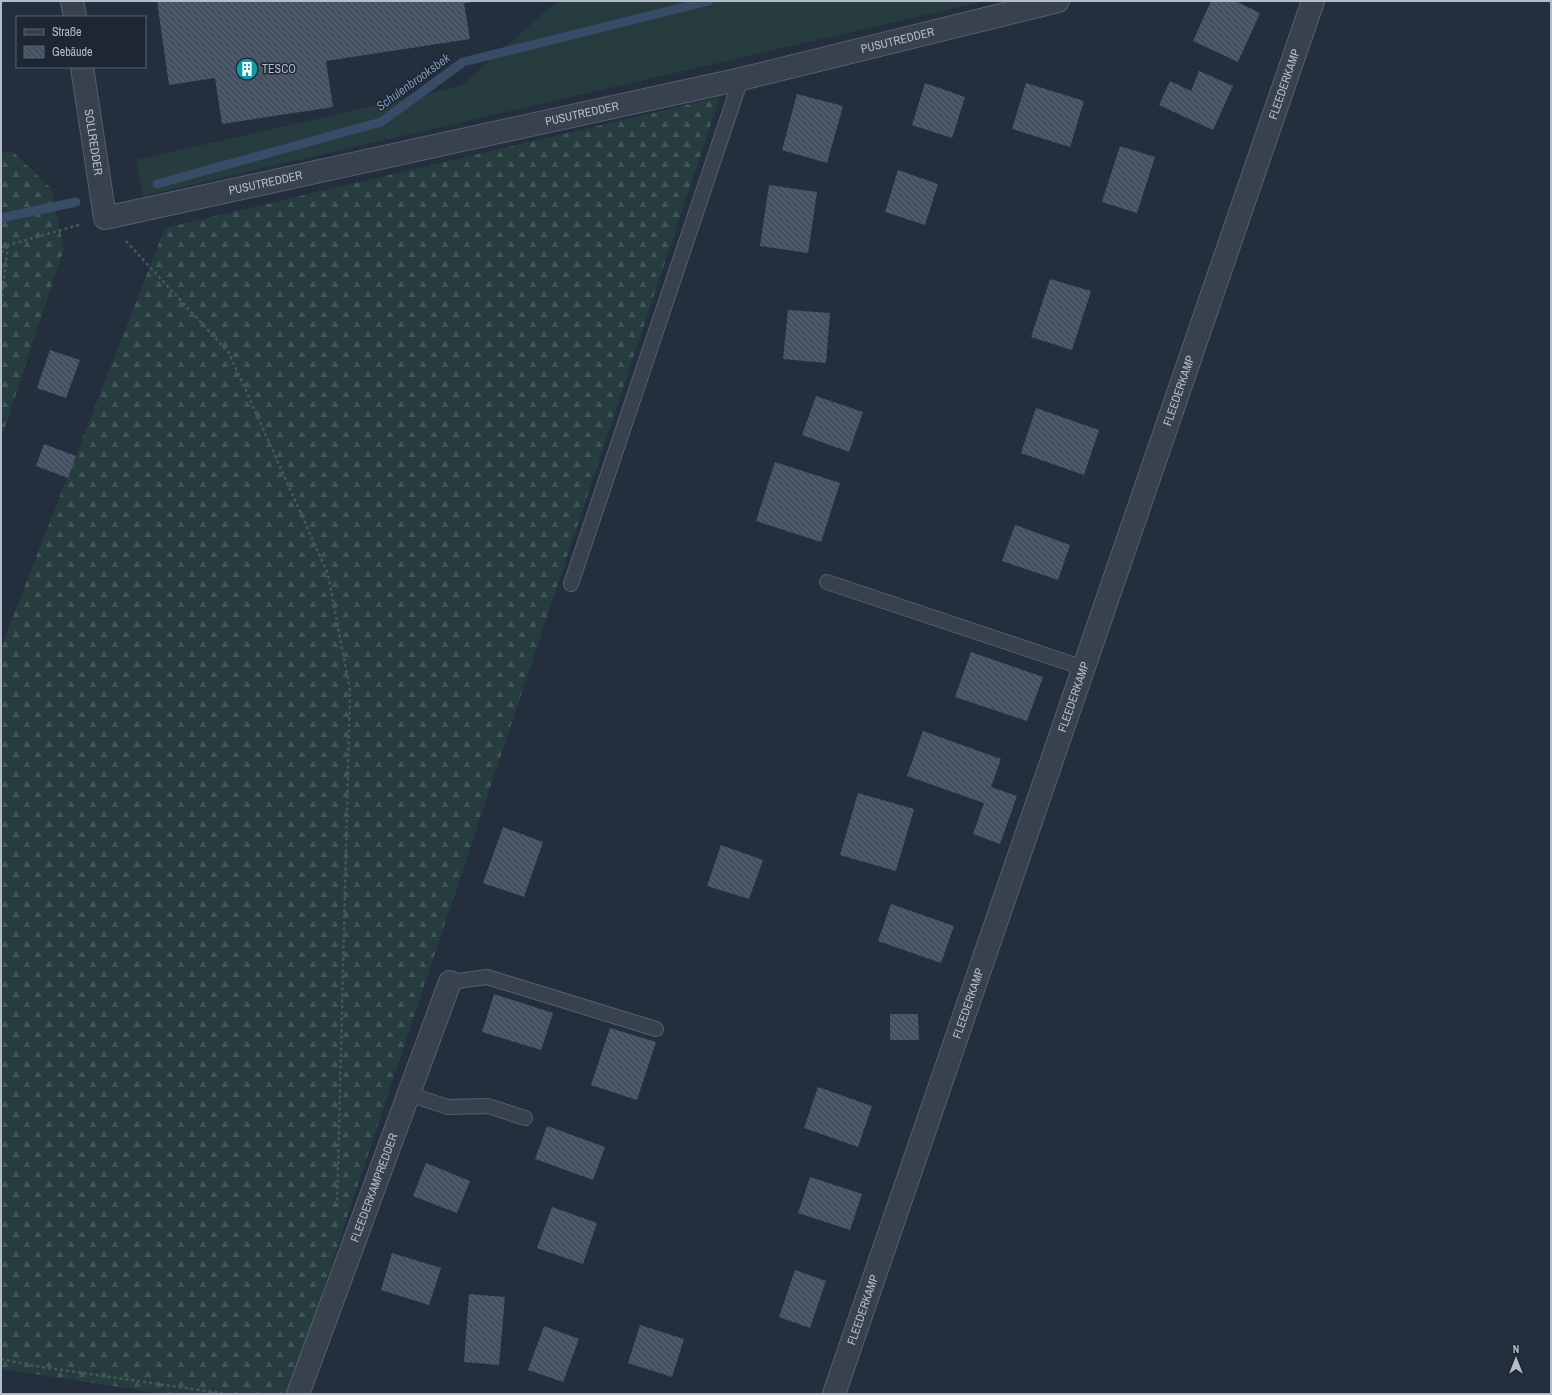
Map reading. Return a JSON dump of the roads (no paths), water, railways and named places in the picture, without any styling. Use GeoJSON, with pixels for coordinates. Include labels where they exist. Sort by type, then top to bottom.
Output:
{"type":"FeatureCollection","features":[{"type":"Feature","properties":{"kind":"street"},"geometry":{"type":"LineString","coordinates":[[72,1],[75,16]]}},
{"type":"Feature","properties":{"kind":"street","name":"PUSUTREDDER"},"geometry":{"type":"LineString","coordinates":[[105,218],[741,79],[1058,1]]}},
{"type":"Feature","properties":{"kind":"street","name":"FLEEDERKAMP"},"geometry":{"type":"LineString","coordinates":[[834,1394],[1313,1]]}},
{"type":"Feature","properties":{"kind":"street","name":"SOLLREDDER"},"geometry":{"type":"LineString","coordinates":[[82,68],[105,218]]}},
{"type":"Feature","properties":{"kind":"street","name":"FLEEDERKAMPREDDER"},"geometry":{"type":"LineString","coordinates":[[298,1394],[450,982]]}},
{"type":"Feature","properties":{"kind":"lane"},"geometry":{"type":"LineString","coordinates":[[571,584],[741,79]]}},
{"type":"Feature","properties":{"kind":"lane"},"geometry":{"type":"LineString","coordinates":[[827,582],[1084,668]]}},
{"type":"Feature","properties":{"kind":"lane"},"geometry":{"type":"LineString","coordinates":[[450,982],[487,977],[656,1029]]}},
{"type":"Feature","properties":{"kind":"lane"},"geometry":{"type":"LineString","coordinates":[[408,1094],[448,1107],[488,1106],[525,1118]]}},
{"type":"Feature","properties":{"kind":"waterway","name":"Schulenbrooksbek"},"geometry":{"type":"LineString","coordinates":[[157,184],[381,122],[463,62],[709,1]]}},
{"type":"Feature","properties":{"kind":"waterway","name":"Schulenbrooksbek"},"geometry":{"type":"LineString","coordinates":[[1,218],[76,202]]}},
{"type":"Feature","properties":{"kind":"place","name":"TESCO"},"geometry":{"type":"Point","coordinates":[247,69]}}]}
